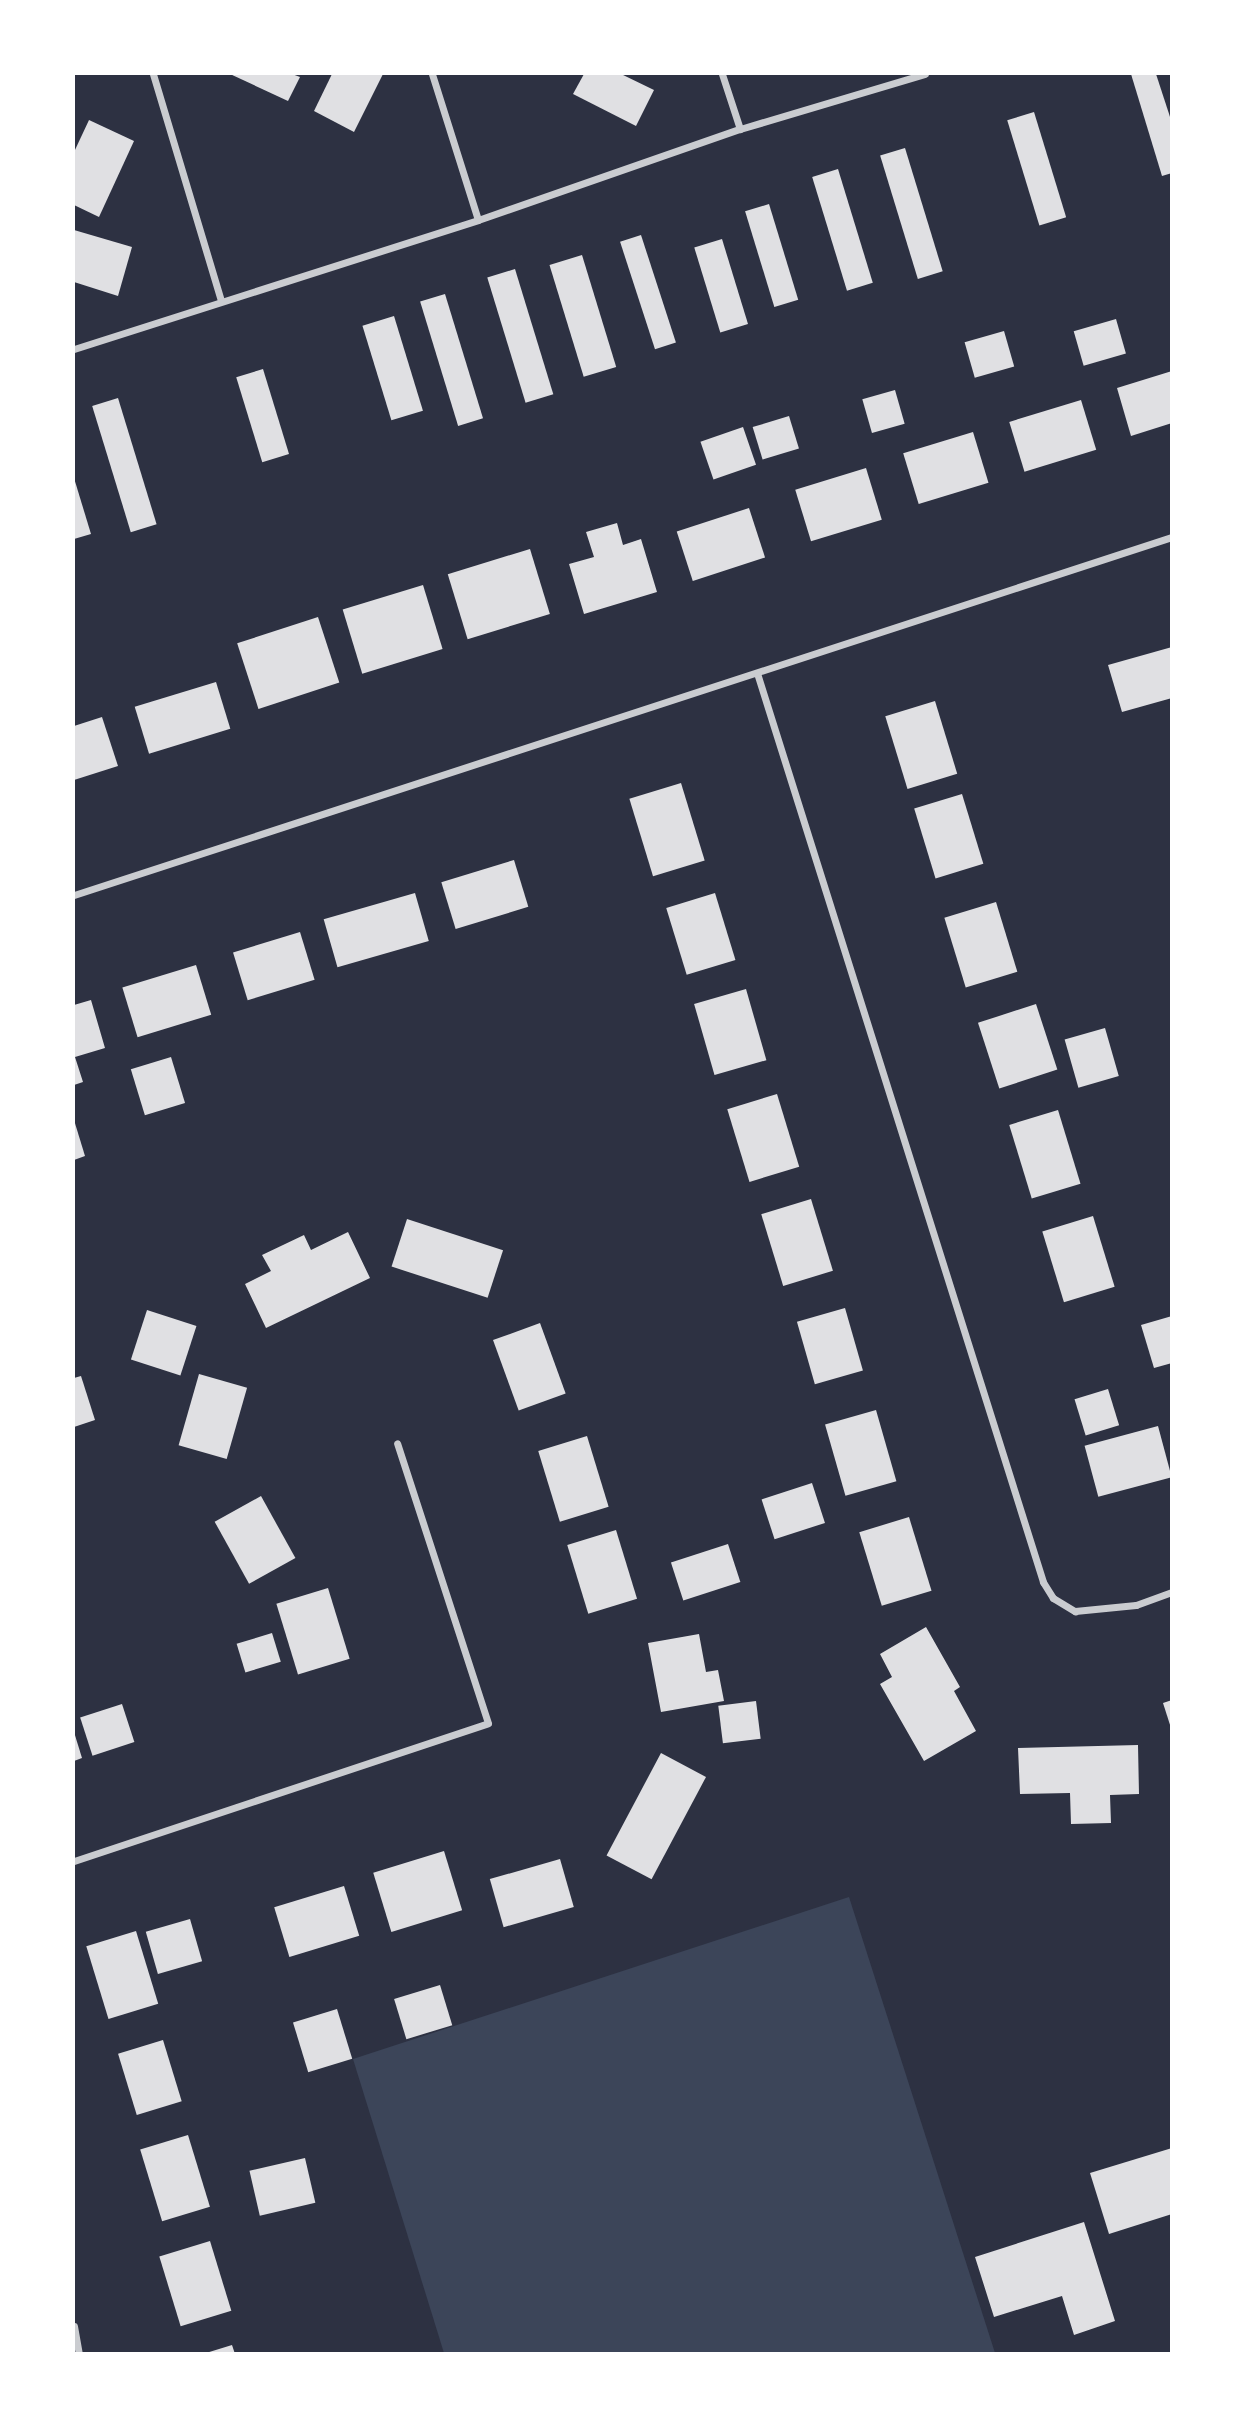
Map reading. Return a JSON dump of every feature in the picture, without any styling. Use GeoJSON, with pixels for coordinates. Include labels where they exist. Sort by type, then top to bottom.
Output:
{"type":"FeatureCollection","features":[{"type":"Feature","properties":{"kind":"street"},"geometry":{"type":"LineString","coordinates":[[153,74],[221,301]]}},
{"type":"Feature","properties":{"kind":"street"},"geometry":{"type":"LineString","coordinates":[[432,74],[478,220]]}},
{"type":"Feature","properties":{"kind":"street"},"geometry":{"type":"LineString","coordinates":[[722,74],[740,129]]}},
{"type":"Feature","properties":{"kind":"street"},"geometry":{"type":"LineString","coordinates":[[74,349],[478,220],[740,129],[925,74]]}},
{"type":"Feature","properties":{"kind":"street"},"geometry":{"type":"LineString","coordinates":[[74,895],[1171,537]]}},
{"type":"Feature","properties":{"kind":"street"},"geometry":{"type":"LineString","coordinates":[[757,673],[1032,1552],[1053,1598],[1075,1611],[1136,1605],[1171,1592]]}},
{"type":"Feature","properties":{"kind":"street"},"geometry":{"type":"LineString","coordinates":[[74,1861],[488,1723],[397,1443]]}},
{"type":"Feature","properties":{"kind":"street"},"geometry":{"type":"LineString","coordinates":[[74,2326],[79,2354]]}},
{"type":"Feature","properties":{"kind":"shaded area"},"geometry":{"type":"Polygon","coordinates":[[[849,1897],[995,2353],[444,2353],[353,2059],[849,1897]]]}},
{"type":"Feature","properties":{"kind":"building"},"geometry":{"type":"Polygon","coordinates":[[[230,74],[292,74],[300,77],[288,101],[230,74]]]}},
{"type":"Feature","properties":{"kind":"building"},"geometry":{"type":"Polygon","coordinates":[[[332,74],[383,74],[354,132],[314,111],[332,74]]]}},
{"type":"Feature","properties":{"kind":"building"},"geometry":{"type":"Polygon","coordinates":[[[584,74],[621,74],[654,90],[636,126],[573,94],[584,74]]]}},
{"type":"Feature","properties":{"kind":"building"},"geometry":{"type":"Polygon","coordinates":[[[1131,74],[1156,74],[1172,123],[1172,173],[1162,176],[1131,74]]]}},
{"type":"Feature","properties":{"kind":"building"},"geometry":{"type":"Polygon","coordinates":[[[1034,112],[1066,217],[1039,225],[1007,120],[1034,112]]]}},
{"type":"Feature","properties":{"kind":"building"},"geometry":{"type":"Polygon","coordinates":[[[89,120],[134,141],[99,217],[74,205],[74,152],[89,120]]]}},
{"type":"Feature","properties":{"kind":"building"},"geometry":{"type":"Polygon","coordinates":[[[905,148],[943,271],[918,279],[880,156],[905,148]]]}},
{"type":"Feature","properties":{"kind":"building"},"geometry":{"type":"Polygon","coordinates":[[[838,169],[873,283],[847,291],[812,177],[838,169]]]}},
{"type":"Feature","properties":{"kind":"building"},"geometry":{"type":"Polygon","coordinates":[[[769,204],[798,300],[774,307],[745,211],[769,204]]]}},
{"type":"Feature","properties":{"kind":"building"},"geometry":{"type":"Polygon","coordinates":[[[74,230],[132,247],[118,296],[74,282],[74,230]]]}},
{"type":"Feature","properties":{"kind":"building"},"geometry":{"type":"Polygon","coordinates":[[[641,235],[676,342],[655,349],[620,242],[641,235]]]}},
{"type":"Feature","properties":{"kind":"building"},"geometry":{"type":"Polygon","coordinates":[[[722,239],[748,324],[720,333],[694,247],[722,239]]]}},
{"type":"Feature","properties":{"kind":"building"},"geometry":{"type":"Polygon","coordinates":[[[582,255],[616,367],[584,377],[549,265],[582,255]]]}},
{"type":"Feature","properties":{"kind":"building"},"geometry":{"type":"Polygon","coordinates":[[[515,269],[553,394],[526,403],[487,277],[515,269]]]}},
{"type":"Feature","properties":{"kind":"building"},"geometry":{"type":"Polygon","coordinates":[[[445,294],[483,418],[458,426],[420,302],[445,294]]]}},
{"type":"Feature","properties":{"kind":"building"},"geometry":{"type":"Polygon","coordinates":[[[394,316],[423,411],[391,420],[362,326],[394,316]]]}},
{"type":"Feature","properties":{"kind":"building"},"geometry":{"type":"Polygon","coordinates":[[[1116,319],[1126,354],[1084,366],[1074,331],[1116,319]]]}},
{"type":"Feature","properties":{"kind":"building"},"geometry":{"type":"Polygon","coordinates":[[[1004,331],[1014,367],[975,378],[965,342],[1004,331]]]}},
{"type":"Feature","properties":{"kind":"building"},"geometry":{"type":"Polygon","coordinates":[[[263,369],[289,454],[262,462],[236,377],[263,369]]]}},
{"type":"Feature","properties":{"kind":"building"},"geometry":{"type":"Polygon","coordinates":[[[1172,371],[1172,423],[1131,436],[1117,388],[1172,371]]]}},
{"type":"Feature","properties":{"kind":"building"},"geometry":{"type":"Polygon","coordinates":[[[895,390],[905,424],[872,433],[862,399],[895,390]]]}},
{"type":"Feature","properties":{"kind":"building"},"geometry":{"type":"Polygon","coordinates":[[[118,398],[157,524],[131,532],[92,406],[118,398]]]}},
{"type":"Feature","properties":{"kind":"building"},"geometry":{"type":"Polygon","coordinates":[[[1081,400],[1096,450],[1024,472],[1009,422],[1081,400]]]}},
{"type":"Feature","properties":{"kind":"building"},"geometry":{"type":"Polygon","coordinates":[[[789,416],[799,449],[763,460],[753,427],[789,416]]]}},
{"type":"Feature","properties":{"kind":"building"},"geometry":{"type":"Polygon","coordinates":[[[743,427],[756,465],[713,479],[700,442],[743,427]]]}},
{"type":"Feature","properties":{"kind":"building"},"geometry":{"type":"Polygon","coordinates":[[[973,432],[988,483],[919,504],[903,453],[973,432]]]}},
{"type":"Feature","properties":{"kind":"building"},"geometry":{"type":"Polygon","coordinates":[[[866,468],[882,520],[811,541],[795,490],[866,468]]]}},
{"type":"Feature","properties":{"kind":"building"},"geometry":{"type":"Polygon","coordinates":[[[74,478],[91,534],[74,539],[74,478]]]}},
{"type":"Feature","properties":{"kind":"building"},"geometry":{"type":"Polygon","coordinates":[[[749,508],[765,557],[693,581],[677,531],[749,508]]]}},
{"type":"Feature","properties":{"kind":"building"},"geometry":{"type":"Polygon","coordinates":[[[617,523],[623,545],[641,539],[657,592],[584,614],[569,564],[594,557],[586,532],[617,523]]]}},
{"type":"Feature","properties":{"kind":"building"},"geometry":{"type":"Polygon","coordinates":[[[530,549],[550,614],[468,639],[448,574],[530,549]]]}},
{"type":"Feature","properties":{"kind":"building"},"geometry":{"type":"Polygon","coordinates":[[[423,585],[443,649],[362,674],[343,610],[423,585]]]}},
{"type":"Feature","properties":{"kind":"building"},"geometry":{"type":"Polygon","coordinates":[[[318,617],[339,683],[258,709],[237,643],[318,617]]]}},
{"type":"Feature","properties":{"kind":"building"},"geometry":{"type":"Polygon","coordinates":[[[1172,647],[1172,698],[1122,712],[1108,665],[1172,647]]]}},
{"type":"Feature","properties":{"kind":"building"},"geometry":{"type":"Polygon","coordinates":[[[216,682],[230,729],[149,754],[135,707],[216,682]]]}},
{"type":"Feature","properties":{"kind":"building"},"geometry":{"type":"Polygon","coordinates":[[[935,701],[957,774],[907,789],[885,716],[935,701]]]}},
{"type":"Feature","properties":{"kind":"building"},"geometry":{"type":"Polygon","coordinates":[[[102,717],[118,766],[74,780],[74,726],[102,717]]]}},
{"type":"Feature","properties":{"kind":"building"},"geometry":{"type":"Polygon","coordinates":[[[681,783],[705,860],[653,876],[629,799],[681,783]]]}},
{"type":"Feature","properties":{"kind":"building"},"geometry":{"type":"Polygon","coordinates":[[[962,794],[983,864],[936,878],[914,809],[962,794]]]}},
{"type":"Feature","properties":{"kind":"building"},"geometry":{"type":"Polygon","coordinates":[[[514,860],[528,907],[456,929],[441,882],[514,860]]]}},
{"type":"Feature","properties":{"kind":"building"},"geometry":{"type":"Polygon","coordinates":[[[415,893],[429,941],[337,967],[324,919],[415,893]]]}},
{"type":"Feature","properties":{"kind":"building"},"geometry":{"type":"Polygon","coordinates":[[[715,893],[735,960],[687,975],[666,908],[715,893]]]}},
{"type":"Feature","properties":{"kind":"building"},"geometry":{"type":"Polygon","coordinates":[[[996,902],[1017,972],[966,988],[944,918],[996,902]]]}},
{"type":"Feature","properties":{"kind":"building"},"geometry":{"type":"Polygon","coordinates":[[[300,932],[315,980],[248,1000],[233,952],[300,932]]]}},
{"type":"Feature","properties":{"kind":"building"},"geometry":{"type":"Polygon","coordinates":[[[196,965],[211,1015],[138,1037],[122,988],[196,965]]]}},
{"type":"Feature","properties":{"kind":"building"},"geometry":{"type":"Polygon","coordinates":[[[746,989],[766,1060],[714,1075],[694,1004],[746,989]]]}},
{"type":"Feature","properties":{"kind":"building"},"geometry":{"type":"Polygon","coordinates":[[[91,1000],[105,1048],[75,1057],[83,1082],[74,1085],[74,1005],[91,1000]]]}},
{"type":"Feature","properties":{"kind":"building"},"geometry":{"type":"Polygon","coordinates":[[[1036,1004],[1057,1070],[999,1088],[978,1023],[1036,1004]]]}},
{"type":"Feature","properties":{"kind":"building"},"geometry":{"type":"Polygon","coordinates":[[[1105,1028],[1119,1076],[1078,1088],[1065,1040],[1105,1028]]]}},
{"type":"Feature","properties":{"kind":"building"},"geometry":{"type":"Polygon","coordinates":[[[171,1057],[185,1103],[145,1115],[131,1069],[171,1057]]]}},
{"type":"Feature","properties":{"kind":"building"},"geometry":{"type":"Polygon","coordinates":[[[777,1094],[799,1167],[749,1182],[727,1109],[777,1094]]]}},
{"type":"Feature","properties":{"kind":"building"},"geometry":{"type":"Polygon","coordinates":[[[1058,1110],[1081,1184],[1032,1199],[1009,1125],[1058,1110]]]}},
{"type":"Feature","properties":{"kind":"building"},"geometry":{"type":"Polygon","coordinates":[[[74,1120],[85,1156],[74,1160],[74,1120]]]}},
{"type":"Feature","properties":{"kind":"building"},"geometry":{"type":"Polygon","coordinates":[[[811,1199],[833,1271],[783,1286],[761,1214],[811,1199]]]}},
{"type":"Feature","properties":{"kind":"building"},"geometry":{"type":"Polygon","coordinates":[[[1093,1216],[1115,1287],[1064,1302],[1042,1231],[1093,1216]]]}},
{"type":"Feature","properties":{"kind":"building"},"geometry":{"type":"Polygon","coordinates":[[[407,1219],[503,1250],[488,1298],[392,1267],[407,1219]]]}},
{"type":"Feature","properties":{"kind":"building"},"geometry":{"type":"Polygon","coordinates":[[[348,1232],[370,1278],[266,1328],[245,1284],[271,1271],[262,1255],[304,1235],[311,1250],[348,1232]]]}},
{"type":"Feature","properties":{"kind":"building"},"geometry":{"type":"Polygon","coordinates":[[[845,1308],[863,1370],[815,1384],[797,1322],[845,1308]]]}},
{"type":"Feature","properties":{"kind":"building"},"geometry":{"type":"Polygon","coordinates":[[[147,1310],[196,1326],[180,1376],[131,1359],[147,1310]]]}},
{"type":"Feature","properties":{"kind":"building"},"geometry":{"type":"Polygon","coordinates":[[[1172,1316],[1172,1363],[1154,1368],[1141,1325],[1172,1316]]]}},
{"type":"Feature","properties":{"kind":"building"},"geometry":{"type":"Polygon","coordinates":[[[540,1323],[566,1393],[519,1411],[493,1340],[540,1323]]]}},
{"type":"Feature","properties":{"kind":"building"},"geometry":{"type":"Polygon","coordinates":[[[199,1374],[247,1388],[227,1459],[179,1445],[199,1374]]]}},
{"type":"Feature","properties":{"kind":"building"},"geometry":{"type":"Polygon","coordinates":[[[81,1376],[95,1420],[74,1427],[74,1378],[81,1376]]]}},
{"type":"Feature","properties":{"kind":"building"},"geometry":{"type":"Polygon","coordinates":[[[1108,1389],[1119,1425],[1086,1436],[1075,1399],[1108,1389]]]}},
{"type":"Feature","properties":{"kind":"building"},"geometry":{"type":"Polygon","coordinates":[[[876,1410],[896,1481],[845,1496],[825,1425],[876,1410]]]}},
{"type":"Feature","properties":{"kind":"building"},"geometry":{"type":"Polygon","coordinates":[[[1158,1426],[1172,1477],[1098,1497],[1085,1446],[1158,1426]]]}},
{"type":"Feature","properties":{"kind":"building"},"geometry":{"type":"Polygon","coordinates":[[[587,1436],[609,1507],[560,1522],[538,1451],[587,1436]]]}},
{"type":"Feature","properties":{"kind":"building"},"geometry":{"type":"Polygon","coordinates":[[[812,1483],[825,1523],[775,1539],[762,1499],[812,1483]]]}},
{"type":"Feature","properties":{"kind":"building"},"geometry":{"type":"Polygon","coordinates":[[[261,1496],[295,1558],[249,1584],[215,1522],[261,1496]]]}},
{"type":"Feature","properties":{"kind":"building"},"geometry":{"type":"Polygon","coordinates":[[[909,1517],[932,1591],[882,1606],[859,1532],[909,1517]]]}},
{"type":"Feature","properties":{"kind":"building"},"geometry":{"type":"Polygon","coordinates":[[[616,1530],[637,1599],[588,1614],[567,1545],[616,1530]]]}},
{"type":"Feature","properties":{"kind":"building"},"geometry":{"type":"Polygon","coordinates":[[[728,1544],[740,1582],[683,1601],[671,1563],[728,1544]]]}},
{"type":"Feature","properties":{"kind":"building"},"geometry":{"type":"Polygon","coordinates":[[[328,1588],[350,1659],[298,1675],[276,1604],[328,1588]]]}},
{"type":"Feature","properties":{"kind":"building"},"geometry":{"type":"Polygon","coordinates":[[[926,1627],[960,1687],[954,1691],[976,1731],[924,1761],[880,1684],[892,1677],[880,1654],[926,1627]]]}},
{"type":"Feature","properties":{"kind":"building"},"geometry":{"type":"Polygon","coordinates":[[[272,1633],[281,1662],[245,1673],[237,1644],[272,1633]]]}},
{"type":"Feature","properties":{"kind":"building"},"geometry":{"type":"Polygon","coordinates":[[[699,1634],[706,1672],[718,1670],[724,1701],[661,1712],[648,1643],[699,1634]]]}},
{"type":"Feature","properties":{"kind":"building"},"geometry":{"type":"Polygon","coordinates":[[[1172,1700],[1172,1728],[1171,1728],[1163,1703],[1172,1700]]]}},
{"type":"Feature","properties":{"kind":"building"},"geometry":{"type":"Polygon","coordinates":[[[756,1701],[761,1739],[723,1743],[718,1706],[756,1701]]]}},
{"type":"Feature","properties":{"kind":"building"},"geometry":{"type":"Polygon","coordinates":[[[122,1704],[134,1742],[93,1756],[80,1718],[122,1704]]]}},
{"type":"Feature","properties":{"kind":"building"},"geometry":{"type":"Polygon","coordinates":[[[74,1732],[82,1758],[74,1761],[74,1732]]]}},
{"type":"Feature","properties":{"kind":"building"},"geometry":{"type":"Polygon","coordinates":[[[1138,1745],[1139,1794],[1110,1795],[1111,1823],[1071,1824],[1070,1793],[1020,1794],[1018,1748],[1138,1745]]]}},
{"type":"Feature","properties":{"kind":"building"},"geometry":{"type":"Polygon","coordinates":[[[661,1753],[706,1777],[652,1879],[607,1855],[661,1753]]]}},
{"type":"Feature","properties":{"kind":"building"},"geometry":{"type":"Polygon","coordinates":[[[444,1851],[462,1910],[391,1932],[373,1873],[444,1851]]]}},
{"type":"Feature","properties":{"kind":"building"},"geometry":{"type":"Polygon","coordinates":[[[560,1859],[574,1907],[504,1927],[490,1879],[560,1859]]]}},
{"type":"Feature","properties":{"kind":"building"},"geometry":{"type":"Polygon","coordinates":[[[344,1886],[359,1936],[289,1957],[274,1907],[344,1886]]]}},
{"type":"Feature","properties":{"kind":"building"},"geometry":{"type":"Polygon","coordinates":[[[190,1919],[202,1961],[158,1974],[146,1932],[190,1919]]]}},
{"type":"Feature","properties":{"kind":"building"},"geometry":{"type":"Polygon","coordinates":[[[136,1931],[158,2004],[108,2019],[86,1946],[136,1931]]]}},
{"type":"Feature","properties":{"kind":"building"},"geometry":{"type":"Polygon","coordinates":[[[440,1985],[452,2025],[406,2039],[394,1999],[440,1985]]]}},
{"type":"Feature","properties":{"kind":"building"},"geometry":{"type":"Polygon","coordinates":[[[337,2009],[352,2059],[308,2072],[293,2022],[337,2009]]]}},
{"type":"Feature","properties":{"kind":"building"},"geometry":{"type":"Polygon","coordinates":[[[163,2040],[182,2101],[137,2115],[118,2054],[163,2040]]]}},
{"type":"Feature","properties":{"kind":"building"},"geometry":{"type":"Polygon","coordinates":[[[188,2135],[210,2207],[162,2221],[140,2150],[188,2135]]]}},
{"type":"Feature","properties":{"kind":"building"},"geometry":{"type":"Polygon","coordinates":[[[1172,2148],[1172,2214],[1109,2234],[1090,2173],[1172,2148]]]}},
{"type":"Feature","properties":{"kind":"building"},"geometry":{"type":"Polygon","coordinates":[[[305,2158],[315,2203],[260,2216],[249,2171],[305,2158]]]}},
{"type":"Feature","properties":{"kind":"building"},"geometry":{"type":"Polygon","coordinates":[[[1084,2222],[1115,2321],[1074,2335],[1062,2296],[994,2317],[975,2257],[1084,2222]]]}},
{"type":"Feature","properties":{"kind":"building"},"geometry":{"type":"Polygon","coordinates":[[[210,2241],[231,2311],[181,2326],[159,2256],[210,2241]]]}},
{"type":"Feature","properties":{"kind":"building"},"geometry":{"type":"Polygon","coordinates":[[[232,2345],[235,2354],[206,2354],[206,2353],[232,2345]]]}}]}
